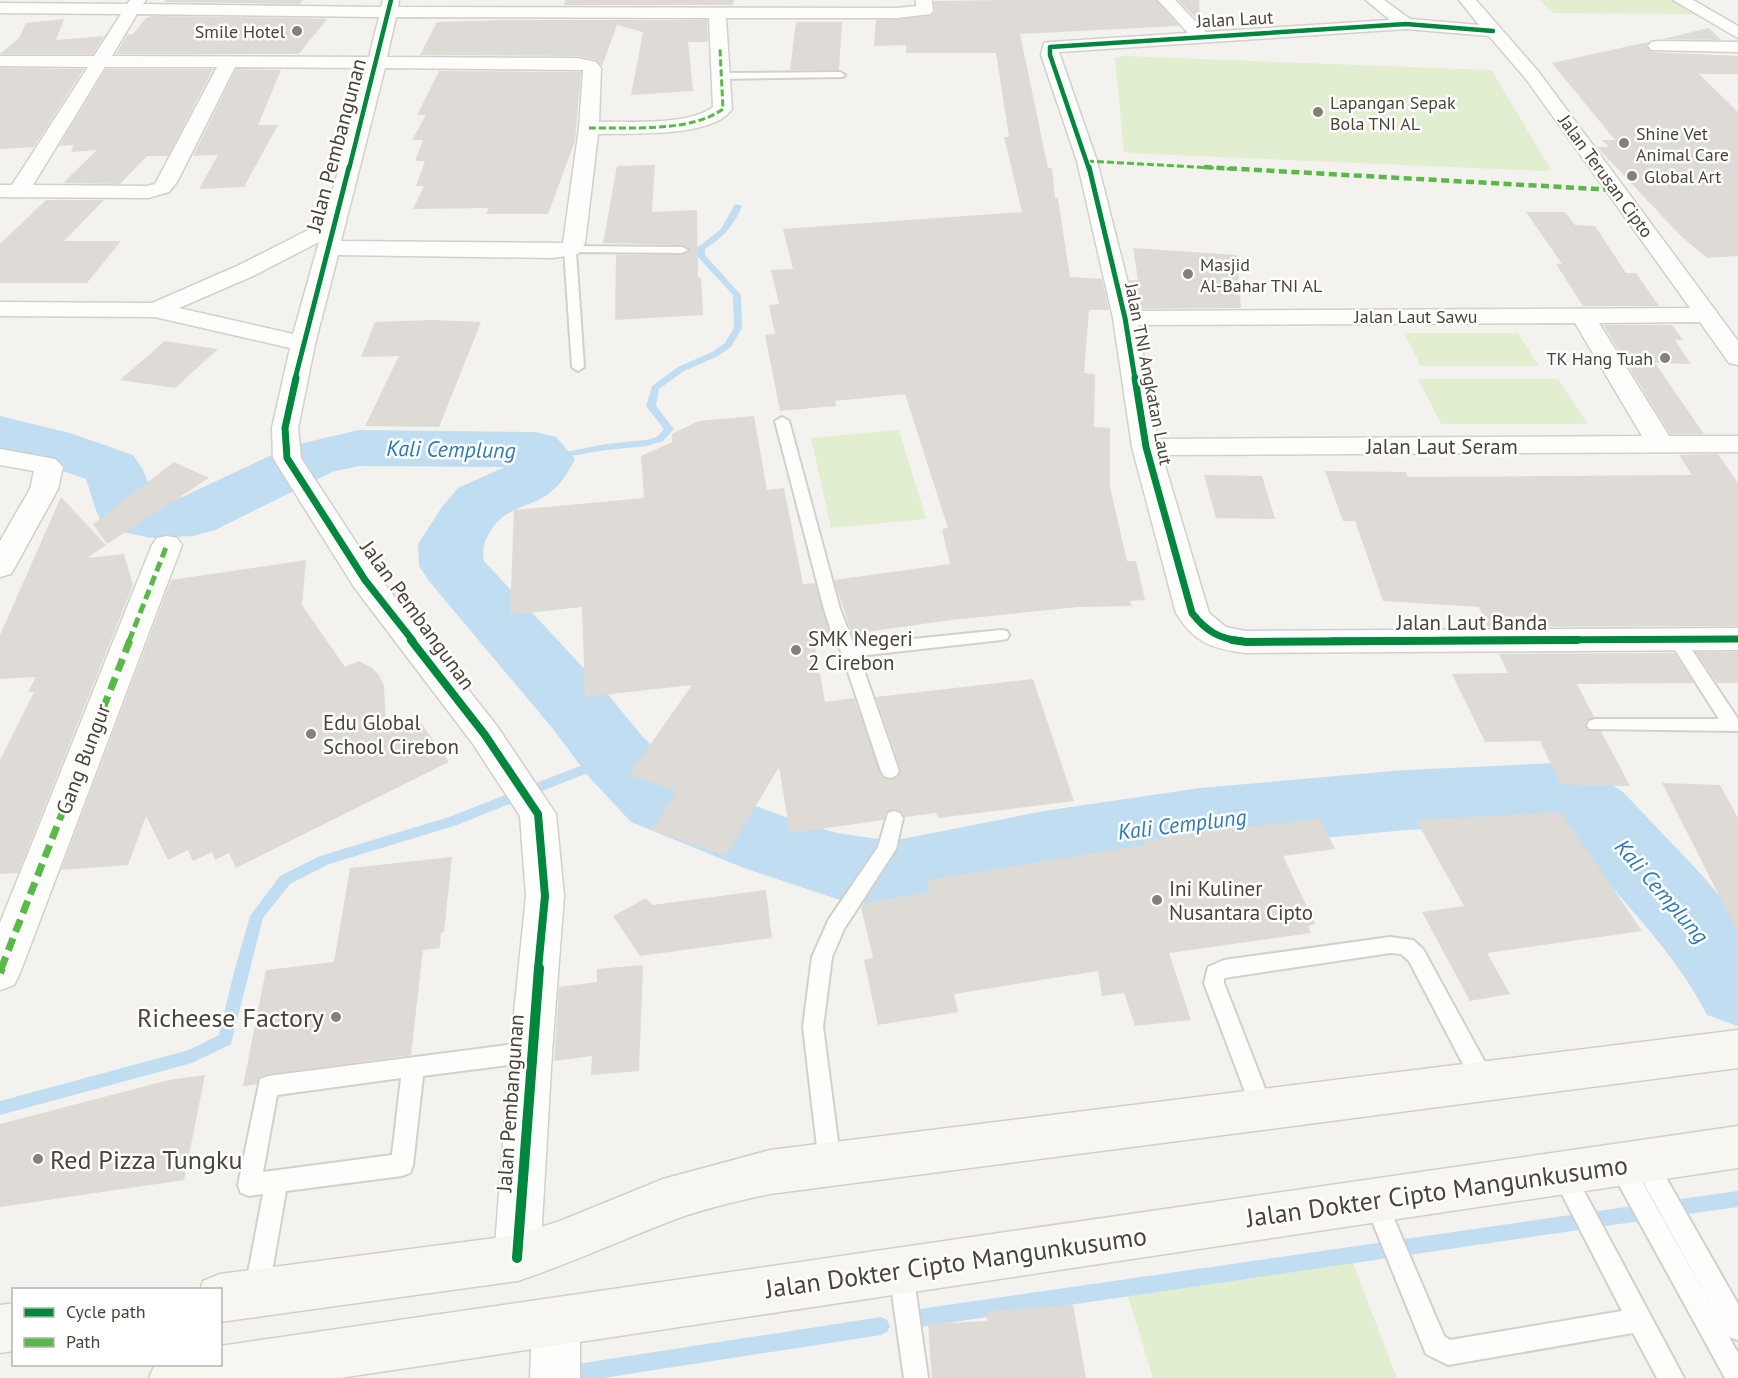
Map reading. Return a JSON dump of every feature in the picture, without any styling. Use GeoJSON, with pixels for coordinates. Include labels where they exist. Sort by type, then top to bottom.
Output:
{"type":"FeatureCollection","features":[{"type":"Feature","properties":{"kind":"main road"},"geometry":{"type":"LineString","coordinates":[[238,1296],[517,1258],[570,1240],[663,1201],[715,1185],[770,1172],[1738,1049]]}},
{"type":"Feature","properties":{"kind":"main road","name":"Jalan Dokter Cipto Mangunkusumo"},"geometry":{"type":"LineString","coordinates":[[174,1378],[901,1271],[1382,1218],[1571,1191],[1643,1175],[1738,1147]]}},
{"type":"Feature","properties":{"kind":"street"},"geometry":{"type":"LineString","coordinates":[[13,5],[526,6],[717,12],[750,6],[897,13],[925,10],[924,0]]}},
{"type":"Feature","properties":{"kind":"street"},"geometry":{"type":"LineString","coordinates":[[1166,0],[1200,36]]}},
{"type":"Feature","properties":{"kind":"street"},"geometry":{"type":"LineString","coordinates":[[1374,0],[1407,24]]}},
{"type":"Feature","properties":{"kind":"street","name":"Jalan Terusan Cipto"},"geometry":{"type":"LineString","coordinates":[[1467,0],[1532,75],[1707,315],[1735,348]]}},
{"type":"Feature","properties":{"kind":"street"},"geometry":{"type":"LineString","coordinates":[[1681,0],[1731,24],[1738,33]]}},
{"type":"Feature","properties":{"kind":"street"},"geometry":{"type":"LineString","coordinates":[[9,191],[100,62],[136,4]]}},
{"type":"Feature","properties":{"kind":"street","name":"Jalan Pembangunan"},"geometry":{"type":"LineString","coordinates":[[390,6],[303,344],[285,428],[287,458],[365,580],[485,735],[538,814],[545,896],[531,1052],[517,1258]]}},
{"type":"Feature","properties":{"kind":"street"},"geometry":{"type":"LineString","coordinates":[[589,128],[681,124],[716,116],[723,109],[717,12]]}},
{"type":"Feature","properties":{"kind":"street","name":"Jalan Laut"},"geometry":{"type":"LineString","coordinates":[[1050,47],[1407,24],[1493,31]]}},
{"type":"Feature","properties":{"kind":"street"},"geometry":{"type":"LineString","coordinates":[[1657,46],[1738,47]]}},
{"type":"Feature","properties":{"kind":"street","name":"Jalan TNI Angkatan Laut"},"geometry":{"type":"LineString","coordinates":[[1050,47],[1050,55],[1086,161],[1125,318],[1146,447],[1192,613],[1209,633]]}},
{"type":"Feature","properties":{"kind":"street"},"geometry":{"type":"LineString","coordinates":[[0,61],[586,64],[592,68],[589,128],[574,243],[570,249],[553,252],[327,248]]}},
{"type":"Feature","properties":{"kind":"street"},"geometry":{"type":"LineString","coordinates":[[9,191],[148,192],[162,188],[229,62]]}},
{"type":"Feature","properties":{"kind":"street"},"geometry":{"type":"LineString","coordinates":[[155,310],[255,266],[334,226]]}},
{"type":"Feature","properties":{"kind":"street"},"geometry":{"type":"LineString","coordinates":[[0,309],[155,310],[303,344]]}},
{"type":"Feature","properties":{"kind":"street"},"geometry":{"type":"LineString","coordinates":[[1582,315],[1660,444]]}},
{"type":"Feature","properties":{"kind":"street","name":"Jalan Laut Sawu"},"geometry":{"type":"LineString","coordinates":[[1125,318],[1707,315]]}},
{"type":"Feature","properties":{"kind":"street","name":"Jalan Laut Seram"},"geometry":{"type":"LineString","coordinates":[[1146,447],[1738,444]]}},
{"type":"Feature","properties":{"kind":"street"},"geometry":{"type":"LineString","coordinates":[[0,457],[49,467],[44,489],[0,567]]}},
{"type":"Feature","properties":{"kind":"street","name":"Gang Bungur"},"geometry":{"type":"LineString","coordinates":[[0,973],[167,545]]}},
{"type":"Feature","properties":{"kind":"street","name":"Jalan Laut Banda"},"geometry":{"type":"LineString","coordinates":[[1209,633],[1227,640],[1246,642],[1738,639]]}},
{"type":"Feature","properties":{"kind":"street"},"geometry":{"type":"LineString","coordinates":[[555,1378],[556,1322]]}},
{"type":"Feature","properties":{"kind":"lane"},"geometry":{"type":"LineString","coordinates":[[722,76],[840,75]]}},
{"type":"Feature","properties":{"kind":"lane"},"geometry":{"type":"LineString","coordinates":[[578,368],[570,249],[681,250]]}},
{"type":"Feature","properties":{"kind":"lane"},"geometry":{"type":"LineString","coordinates":[[782,421],[832,609],[840,634],[849,651],[890,771]]}},
{"type":"Feature","properties":{"kind":"lane"},"geometry":{"type":"LineString","coordinates":[[849,651],[1001,635]]}},
{"type":"Feature","properties":{"kind":"lane"},"geometry":{"type":"LineString","coordinates":[[1676,639],[1735,725]]}},
{"type":"Feature","properties":{"kind":"lane"},"geometry":{"type":"LineString","coordinates":[[1595,725],[1735,725]]}},
{"type":"Feature","properties":{"kind":"lane"},"geometry":{"type":"LineString","coordinates":[[830,1165],[813,1027],[822,957],[836,925],[887,849],[894,818]]}},
{"type":"Feature","properties":{"kind":"lane"},"geometry":{"type":"LineString","coordinates":[[1262,1110],[1214,983],[1215,973],[1224,969],[1390,945],[1406,946],[1416,955],[1484,1082]]}},
{"type":"Feature","properties":{"kind":"lane"},"geometry":{"type":"LineString","coordinates":[[412,1067],[402,1165],[249,1185],[268,1086],[412,1067],[531,1052]]}},
{"type":"Feature","properties":{"kind":"lane"},"geometry":{"type":"LineString","coordinates":[[1643,1175],[1681,1229],[1738,1328]]}},
{"type":"Feature","properties":{"kind":"lane"},"geometry":{"type":"LineString","coordinates":[[1643,1175],[1738,1377]]}},
{"type":"Feature","properties":{"kind":"lane"},"geometry":{"type":"LineString","coordinates":[[238,1296],[277,1181]]}},
{"type":"Feature","properties":{"kind":"lane"},"geometry":{"type":"LineString","coordinates":[[1571,1191],[1672,1378]]}},
{"type":"Feature","properties":{"kind":"lane"},"geometry":{"type":"LineString","coordinates":[[1382,1218],[1435,1345],[1448,1353],[1639,1320]]}},
{"type":"Feature","properties":{"kind":"lane"},"geometry":{"type":"LineString","coordinates":[[901,1271],[916,1378]]}},
{"type":"Feature","properties":{"kind":"green space"},"geometry":{"type":"Polygon","coordinates":[[[1539,0],[1675,0],[1701,14],[1553,13],[1539,0]]]}},
{"type":"Feature","properties":{"kind":"green space","name":"Lapangan Sepak Bola TNI AL"},"geometry":{"type":"Polygon","coordinates":[[[1122,56],[1489,70],[1492,71],[1551,170],[1127,153],[1124,152],[1115,58],[1122,56]]]}},
{"type":"Feature","properties":{"kind":"green space"},"geometry":{"type":"Polygon","coordinates":[[[1404,333],[1518,333],[1539,366],[1421,366],[1404,333]]]}},
{"type":"Feature","properties":{"kind":"green space"},"geometry":{"type":"Polygon","coordinates":[[[1418,379],[1558,379],[1588,424],[1441,424],[1418,379]]]}},
{"type":"Feature","properties":{"kind":"green space"},"geometry":{"type":"Polygon","coordinates":[[[899,430],[926,519],[831,528],[811,438],[899,430]]]}},
{"type":"Feature","properties":{"kind":"green space"},"geometry":{"type":"Polygon","coordinates":[[[1353,1263],[1397,1378],[1153,1378],[1128,1296],[1353,1263]]]}},
{"type":"Feature","properties":{"kind":"building"},"geometry":{"type":"Polygon","coordinates":[[[166,0],[303,0],[300,4],[164,2],[166,0]]]}},
{"type":"Feature","properties":{"kind":"building"},"geometry":{"type":"Polygon","coordinates":[[[565,0],[734,0],[733,5],[564,5],[565,0]]]}},
{"type":"Feature","properties":{"kind":"building"},"geometry":{"type":"Polygon","coordinates":[[[1156,0],[1179,26],[1020,34],[1048,168],[1052,168],[1055,198],[1058,198],[1070,277],[1102,279],[1109,310],[1089,310],[1084,373],[1095,374],[1094,427],[1110,428],[1110,487],[1127,561],[1136,561],[1145,600],[1130,601],[1132,606],[1078,607],[951,620],[852,634],[834,580],[950,564],[942,529],[948,528],[905,394],[835,401],[836,406],[780,411],[765,335],[775,334],[769,305],[779,304],[771,270],[793,269],[783,229],[1022,212],[1004,137],[1009,137],[996,53],[906,53],[906,45],[874,46],[876,20],[931,16],[935,11],[934,1],[1156,0]]]}},
{"type":"Feature","properties":{"kind":"building"},"geometry":{"type":"Polygon","coordinates":[[[1178,0],[1199,0],[1200,22],[1178,0]]]}},
{"type":"Feature","properties":{"kind":"building"},"geometry":{"type":"Polygon","coordinates":[[[152,16],[327,19],[299,54],[116,54],[127,35],[133,34],[146,18],[152,16]]]}},
{"type":"Feature","properties":{"kind":"building"},"geometry":{"type":"Polygon","coordinates":[[[64,19],[56,40],[104,36],[93,54],[0,54],[19,38],[26,23],[64,19]]]}},
{"type":"Feature","properties":{"kind":"building"},"geometry":{"type":"Polygon","coordinates":[[[707,20],[708,42],[688,42],[693,91],[631,95],[643,32],[617,25],[602,66],[596,60],[578,56],[420,55],[437,22],[707,20]]]}},
{"type":"Feature","properties":{"kind":"building"},"geometry":{"type":"Polygon","coordinates":[[[796,22],[842,22],[839,70],[790,70],[796,22]]]}},
{"type":"Feature","properties":{"kind":"building"},"geometry":{"type":"Polygon","coordinates":[[[1709,28],[1721,40],[1662,39],[1709,28]]]}},
{"type":"Feature","properties":{"kind":"building"},"geometry":{"type":"Polygon","coordinates":[[[1648,42],[1646,46],[1651,52],[1738,56],[1738,74],[1699,74],[1738,112],[1738,256],[1707,258],[1680,235],[1597,147],[1609,147],[1602,140],[1615,140],[1552,63],[1648,42]]]}},
{"type":"Feature","properties":{"kind":"building"},"geometry":{"type":"Polygon","coordinates":[[[0,68],[84,69],[34,147],[0,149],[0,68]]]}},
{"type":"Feature","properties":{"kind":"building"},"geometry":{"type":"Polygon","coordinates":[[[106,69],[213,69],[168,156],[147,156],[120,184],[63,183],[97,150],[71,152],[74,145],[59,146],[106,69]]]}},
{"type":"Feature","properties":{"kind":"building"},"geometry":{"type":"Polygon","coordinates":[[[236,69],[281,70],[258,125],[278,125],[244,187],[199,189],[218,155],[193,156],[236,69]]]}},
{"type":"Feature","properties":{"kind":"building"},"geometry":{"type":"Polygon","coordinates":[[[439,71],[581,72],[575,141],[548,214],[486,214],[489,208],[413,209],[424,186],[416,186],[425,161],[415,161],[423,140],[412,140],[426,115],[417,115],[439,71]]]}},
{"type":"Feature","properties":{"kind":"building"},"geometry":{"type":"Polygon","coordinates":[[[655,165],[652,212],[697,210],[698,278],[701,277],[703,315],[615,320],[616,255],[682,255],[690,251],[682,245],[603,243],[617,166],[655,165]]]}},
{"type":"Feature","properties":{"kind":"building"},"geometry":{"type":"Polygon","coordinates":[[[46,200],[104,200],[64,241],[121,241],[87,283],[0,283],[0,244],[46,200]]]}},
{"type":"Feature","properties":{"kind":"building"},"geometry":{"type":"Polygon","coordinates":[[[1526,212],[1565,212],[1575,225],[1595,226],[1626,273],[1636,273],[1659,306],[1583,306],[1556,264],[1562,264],[1526,212]]]}},
{"type":"Feature","properties":{"kind":"building","name":"Masjid Al-Bahar TNI AL"},"geometry":{"type":"Polygon","coordinates":[[[1133,248],[1237,255],[1241,308],[1137,309],[1129,280],[1138,280],[1133,248]]]}},
{"type":"Feature","properties":{"kind":"building"},"geometry":{"type":"Polygon","coordinates":[[[432,320],[481,322],[439,427],[365,426],[399,356],[361,357],[375,322],[432,320]]]}},
{"type":"Feature","properties":{"kind":"building"},"geometry":{"type":"Polygon","coordinates":[[[1603,325],[1672,325],[1683,340],[1675,340],[1691,364],[1655,363],[1704,434],[1670,434],[1603,325]]]}},
{"type":"Feature","properties":{"kind":"building"},"geometry":{"type":"Polygon","coordinates":[[[165,341],[218,349],[175,388],[120,380],[165,341]]]}},
{"type":"Feature","properties":{"kind":"building"},"geometry":{"type":"Polygon","coordinates":[[[754,416],[767,490],[784,488],[803,584],[815,583],[831,637],[814,640],[825,702],[854,698],[882,777],[889,780],[897,778],[901,770],[876,697],[1033,679],[1074,801],[938,818],[936,813],[905,817],[901,811],[893,809],[886,812],[884,820],[790,833],[779,767],[726,856],[651,830],[677,791],[629,775],[692,685],[585,697],[582,607],[510,615],[514,510],[644,498],[641,456],[672,442],[672,434],[699,421],[754,416]]]}},
{"type":"Feature","properties":{"kind":"building"},"geometry":{"type":"Polygon","coordinates":[[[1718,454],[1738,483],[1738,626],[1488,627],[1479,607],[1383,601],[1355,521],[1343,521],[1325,471],[1406,472],[1408,477],[1692,475],[1679,455],[1718,454]]]}},
{"type":"Feature","properties":{"kind":"building"},"geometry":{"type":"Polygon","coordinates":[[[174,462],[209,478],[107,544],[93,524],[174,462]]]}},
{"type":"Feature","properties":{"kind":"building"},"geometry":{"type":"Polygon","coordinates":[[[1204,475],[1262,476],[1275,519],[1216,518],[1204,475]]]}},
{"type":"Feature","properties":{"kind":"building"},"geometry":{"type":"Polygon","coordinates":[[[61,497],[106,545],[87,558],[124,554],[133,585],[18,873],[0,874],[0,760],[34,692],[28,692],[36,677],[0,679],[0,635],[61,497]]]}},
{"type":"Feature","properties":{"kind":"building","name":"Edu Global School Cirebon"},"geometry":{"type":"Polygon","coordinates":[[[306,560],[302,605],[345,667],[359,661],[371,667],[379,675],[384,686],[386,730],[416,716],[449,762],[236,868],[229,853],[215,860],[212,852],[193,861],[188,850],[168,860],[146,816],[128,865],[61,870],[171,580],[306,560]]]}},
{"type":"Feature","properties":{"kind":"building"},"geometry":{"type":"Polygon","coordinates":[[[1696,652],[1738,652],[1738,683],[1717,683],[1696,652]]]}},
{"type":"Feature","properties":{"kind":"building"},"geometry":{"type":"Polygon","coordinates":[[[1674,653],[1694,683],[1577,684],[1594,717],[1587,720],[1585,724],[1587,730],[1601,731],[1630,786],[1561,785],[1540,741],[1485,742],[1452,674],[1508,673],[1499,654],[1674,653]]]}},
{"type":"Feature","properties":{"kind":"building"},"geometry":{"type":"Polygon","coordinates":[[[1662,783],[1720,785],[1738,818],[1738,933],[1662,783]]]}},
{"type":"Feature","properties":{"kind":"building"},"geometry":{"type":"Polygon","coordinates":[[[1561,812],[1642,931],[1487,953],[1510,994],[1470,1001],[1422,912],[1464,906],[1416,820],[1561,812]]]}},
{"type":"Feature","properties":{"kind":"building"},"geometry":{"type":"Polygon","coordinates":[[[1320,819],[1335,849],[1283,856],[1315,924],[1308,926],[1311,933],[1169,953],[1191,1020],[1135,1026],[1124,993],[1102,996],[1098,971],[954,994],[958,1012],[878,1025],[864,960],[873,958],[861,907],[864,903],[930,892],[927,880],[1145,845],[1144,841],[1186,834],[1320,819]]]}},
{"type":"Feature","properties":{"kind":"building","name":"Richeese Factory"},"geometry":{"type":"Polygon","coordinates":[[[452,857],[444,932],[441,933],[440,948],[423,950],[411,1055],[268,1074],[259,1077],[257,1084],[243,1086],[266,970],[334,962],[350,868],[452,857]]]}},
{"type":"Feature","properties":{"kind":"building"},"geometry":{"type":"Polygon","coordinates":[[[766,890],[772,938],[640,956],[613,916],[646,898],[652,905],[766,890]]]}},
{"type":"Feature","properties":{"kind":"building"},"geometry":{"type":"Polygon","coordinates":[[[643,965],[639,1071],[591,1075],[592,1056],[554,1061],[559,987],[597,982],[597,969],[643,965]]]}},
{"type":"Feature","properties":{"kind":"building"},"geometry":{"type":"Polygon","coordinates":[[[205,1075],[184,1180],[0,1207],[0,1124],[169,1080],[205,1075]]]}},
{"type":"Feature","properties":{"kind":"building"},"geometry":{"type":"Polygon","coordinates":[[[1073,1305],[1086,1378],[932,1378],[928,1324],[987,1321],[987,1311],[1073,1305]]]}},
{"type":"Feature","properties":{"kind":"waterway"},"geometry":{"type":"LineString","coordinates":[[545,459],[606,447],[647,443],[660,439],[669,429],[651,406],[655,388],[681,369],[715,354],[728,345],[738,328],[737,295],[701,255],[701,248],[724,230],[732,220],[738,206]]}},
{"type":"Feature","properties":{"kind":"waterway","name":"Kali Cemplung"},"geometry":{"type":"LineString","coordinates":[[0,434],[49,446],[112,468],[126,503],[127,514],[151,518],[193,516],[312,459],[359,448],[535,450],[545,459],[532,477],[489,496],[476,505],[468,515],[450,544],[452,566],[579,710],[616,757],[659,801],[772,845],[837,866],[892,874],[1044,843],[1200,819],[1405,800],[1556,793],[1578,802],[1595,814],[1672,898],[1729,971],[1738,988]]}},
{"type":"Feature","properties":{"kind":"waterway","name":"Kali Cemplung"},"geometry":{"type":"LineString","coordinates":[[0,1108],[192,1056],[226,1039],[240,976],[257,916],[285,880],[325,860],[452,821],[616,757]]}},
{"type":"Feature","properties":{"kind":"waterway","name":"Kali Cemplung"},"geometry":{"type":"LineString","coordinates":[[1713,951],[1738,950]]}},
{"type":"Feature","properties":{"kind":"waterway"},"geometry":{"type":"LineString","coordinates":[[1666,1209],[1738,1199]]}},
{"type":"Feature","properties":{"kind":"waterway"},"geometry":{"type":"LineString","coordinates":[[913,1319],[1640,1213]]}},
{"type":"Feature","properties":{"kind":"waterway"},"geometry":{"type":"LineString","coordinates":[[571,1374],[881,1326]]}},
{"type":"Feature","properties":{"kind":"marked path"},"geometry":{"type":"LineString","coordinates":[[589,128],[681,124],[714,116],[723,109],[720,49]]}},
{"type":"Feature","properties":{"kind":"marked path"},"geometry":{"type":"LineString","coordinates":[[1087,161],[1615,190]]}},
{"type":"Feature","properties":{"kind":"marked path"},"geometry":{"type":"LineString","coordinates":[[0,973],[167,545]]}},
{"type":"Feature","properties":{"kind":"cycle path"},"geometry":{"type":"LineString","coordinates":[[391,0],[377,63],[303,344],[285,428],[287,458],[365,580],[485,735],[538,814],[545,896],[531,1052],[517,1258]]}},
{"type":"Feature","properties":{"kind":"cycle path"},"geometry":{"type":"LineString","coordinates":[[1493,31],[1406,24],[1050,47],[1050,55],[1087,161],[1125,318],[1146,447],[1192,613],[1203,627],[1215,635],[1246,642],[1738,639]]}},
{"type":"Feature","properties":{"kind":"place","name":"Smile Hotel"},"geometry":{"type":"Point","coordinates":[297,31]}},
{"type":"Feature","properties":{"kind":"place","name":"Lapangan Sepak Bola TNI AL"},"geometry":{"type":"Point","coordinates":[1318,112]}},
{"type":"Feature","properties":{"kind":"place","name":"Shine Vet Animal Care"},"geometry":{"type":"Point","coordinates":[1624,143]}},
{"type":"Feature","properties":{"kind":"place","name":"Global Art"},"geometry":{"type":"Point","coordinates":[1632,176]}},
{"type":"Feature","properties":{"kind":"place","name":"Masjid Al-Bahar TNI AL"},"geometry":{"type":"Point","coordinates":[1188,274]}},
{"type":"Feature","properties":{"kind":"place","name":"TK Hang Tuah"},"geometry":{"type":"Point","coordinates":[1665,358]}},
{"type":"Feature","properties":{"kind":"place","name":"SMK Negeri 2 Cirebon"},"geometry":{"type":"Point","coordinates":[796,650]}},
{"type":"Feature","properties":{"kind":"place","name":"Edu Global School Cirebon"},"geometry":{"type":"Point","coordinates":[311,734]}},
{"type":"Feature","properties":{"kind":"place","name":"Ini Kuliner Nusantara Cipto"},"geometry":{"type":"Point","coordinates":[1157,900]}},
{"type":"Feature","properties":{"kind":"place","name":"Richeese Factory"},"geometry":{"type":"Point","coordinates":[336,1017]}},
{"type":"Feature","properties":{"kind":"place","name":"Red Pizza Tungku"},"geometry":{"type":"Point","coordinates":[38,1159]}}]}
